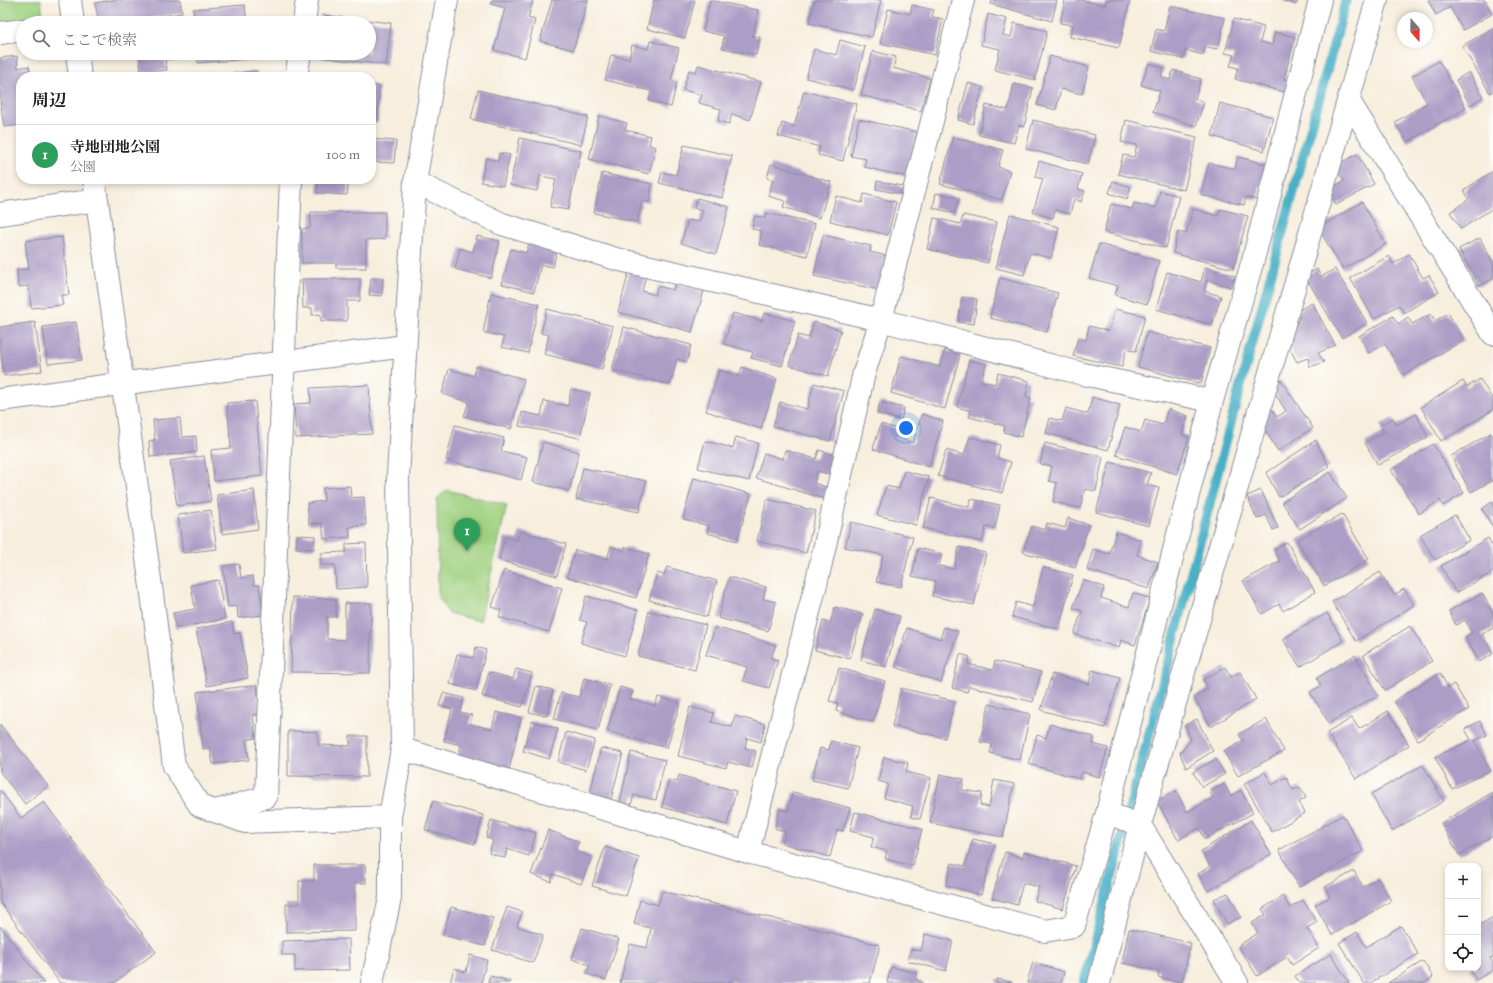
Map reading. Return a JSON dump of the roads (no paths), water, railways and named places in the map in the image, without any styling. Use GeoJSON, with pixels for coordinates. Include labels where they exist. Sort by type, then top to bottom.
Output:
{"type":"FeatureCollection","features":[{"type":"Feature","properties":{"kind":"street"},"geometry":{"type":"LineString","coordinates":[[70,0],[72,16]]}},
{"type":"Feature","properties":{"kind":"street"},"geometry":{"type":"LineString","coordinates":[[305,16],[307,0]]}},
{"type":"Feature","properties":{"kind":"street"},"geometry":{"type":"LineString","coordinates":[[372,983],[390,898],[390,817],[402,749],[398,477],[415,182],[447,0]]}},
{"type":"Feature","properties":{"kind":"street"},"geometry":{"type":"LineString","coordinates":[[748,852],[818,576],[864,372],[881,320],[963,0]]}},
{"type":"Feature","properties":{"kind":"street"},"geometry":{"type":"LineString","coordinates":[[402,749],[748,852],[1045,931],[1074,926],[1107,813],[1212,401],[1253,260],[1320,0]]}},
{"type":"Feature","properties":{"kind":"street"},"geometry":{"type":"LineString","coordinates":[[1099,983],[1140,825],[1377,0]]}},
{"type":"Feature","properties":{"kind":"street"},"geometry":{"type":"LineString","coordinates":[[0,33],[16,31]]}},
{"type":"Feature","properties":{"kind":"street"},"geometry":{"type":"LineString","coordinates":[[78,60],[79,72]]}},
{"type":"Feature","properties":{"kind":"street"},"geometry":{"type":"LineString","coordinates":[[297,72],[299,60]]}},
{"type":"Feature","properties":{"kind":"street"},"geometry":{"type":"LineString","coordinates":[[1349,101],[1493,334]]}},
{"type":"Feature","properties":{"kind":"street"},"geometry":{"type":"LineString","coordinates":[[415,182],[502,224],[616,259],[881,320],[1083,374],[1212,401]]}},
{"type":"Feature","properties":{"kind":"street"},"geometry":{"type":"LineString","coordinates":[[215,811],[266,797],[292,184]]}},
{"type":"Feature","properties":{"kind":"street"},"geometry":{"type":"LineString","coordinates":[[0,214],[96,189],[152,594],[174,766],[200,806],[245,822],[390,817]]}},
{"type":"Feature","properties":{"kind":"street"},"geometry":{"type":"LineString","coordinates":[[0,400],[405,346]]}},
{"type":"Feature","properties":{"kind":"street"},"geometry":{"type":"LineString","coordinates":[[1107,813],[1140,825],[1237,983]]}},
{"type":"Feature","properties":{"kind":"waterway"},"geometry":{"type":"LineString","coordinates":[[1084,983],[1238,395],[1346,0]]}},
{"type":"Feature","properties":{"kind":"place","name":"寺地団地公園"},"geometry":{"type":"Point","coordinates":[467,551]}}]}
